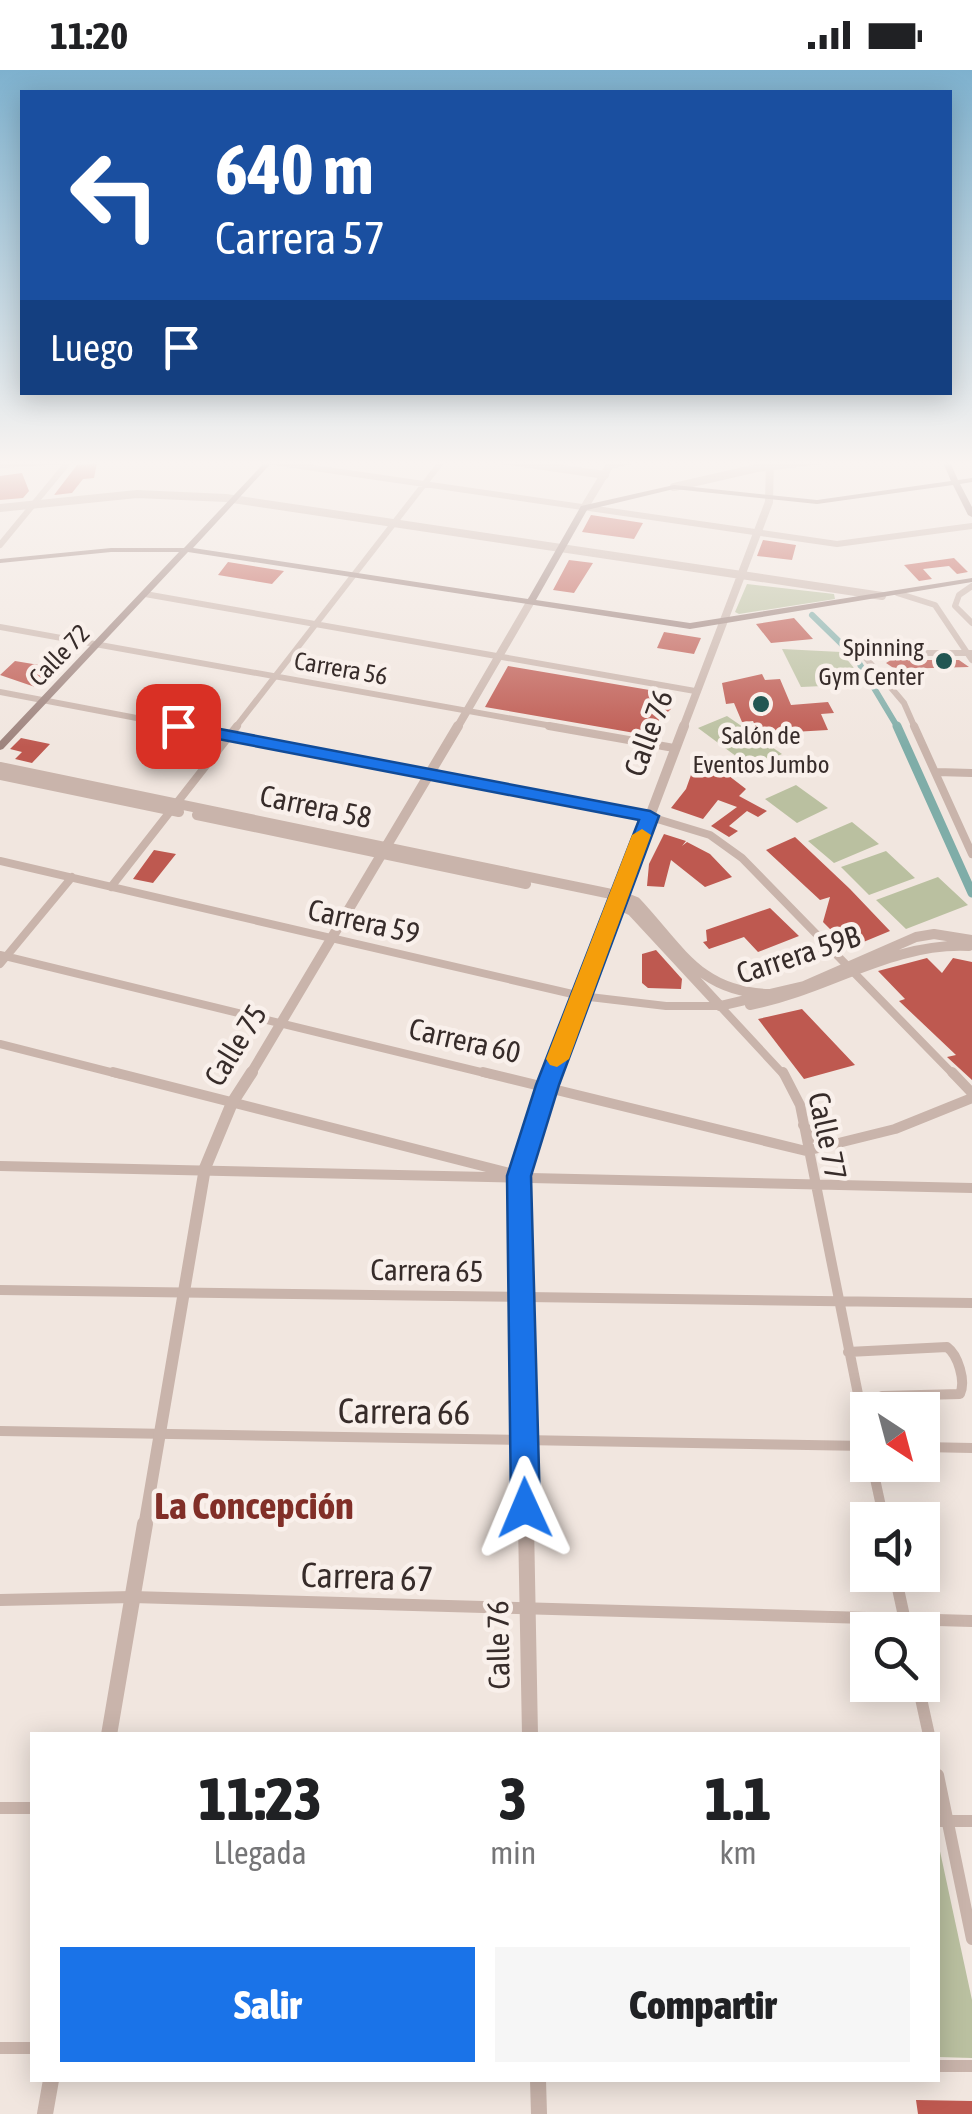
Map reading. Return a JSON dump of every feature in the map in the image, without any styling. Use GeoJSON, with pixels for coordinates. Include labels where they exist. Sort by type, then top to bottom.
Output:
{"type":"FeatureCollection","features":[{"type":"Feature","properties":{"kind":"main road","name":"Calle 72"},"geometry":{"type":"LineString","coordinates":[[94,644],[177,555]]}},
{"type":"Feature","properties":{"kind":"main road","name":"Calle 72"},"geometry":{"type":"LineString","coordinates":[[0,736],[145,594],[178,555]]}},
{"type":"Feature","properties":{"kind":"main road"},"geometry":{"type":"LineString","coordinates":[[263,555],[690,626],[721,626],[746,618],[970,583]]}},
{"type":"Feature","properties":{"kind":"main road","name":"Calle 75"},"geometry":{"type":"LineString","coordinates":[[532,598],[557,555]]}},
{"type":"Feature","properties":{"kind":"main road","name":"Calle 72"},"geometry":{"type":"LineString","coordinates":[[0,747],[40,699]]}},
{"type":"Feature","properties":{"kind":"street"},"geometry":{"type":"LineString","coordinates":[[112,887],[368,555]]}},
{"type":"Feature","properties":{"kind":"street"},"geometry":{"type":"LineString","coordinates":[[600,555],[882,596]]}},
{"type":"Feature","properties":{"kind":"street","name":"Calle 76"},"geometry":{"type":"LineString","coordinates":[[530,1732],[519,1176],[548,1085],[747,555]]}},
{"type":"Feature","properties":{"kind":"street"},"geometry":{"type":"LineString","coordinates":[[938,608],[955,604],[970,583]]}},
{"type":"Feature","properties":{"kind":"street"},"geometry":{"type":"LineString","coordinates":[[897,593],[955,604],[972,623]]}},
{"type":"Feature","properties":{"kind":"street"},"geometry":{"type":"LineString","coordinates":[[145,594],[695,691]]}},
{"type":"Feature","properties":{"kind":"street","name":"Calle 75"},"geometry":{"type":"LineString","coordinates":[[110,1732],[205,1168],[232,1103],[387,851],[532,598]]}},
{"type":"Feature","properties":{"kind":"street"},"geometry":{"type":"LineString","coordinates":[[930,602],[971,655]]}},
{"type":"Feature","properties":{"kind":"street","name":"Carrera 56"},"geometry":{"type":"LineString","coordinates":[[0,627],[674,748]]}},
{"type":"Feature","properties":{"kind":"street"},"geometry":{"type":"LineString","coordinates":[[971,655],[869,653],[865,657],[904,703],[972,854]]}},
{"type":"Feature","properties":{"kind":"street"},"geometry":{"type":"LineString","coordinates":[[0,692],[650,816],[698,830],[742,858],[972,1095]]}},
{"type":"Feature","properties":{"kind":"street","name":"Carrera 58"},"geometry":{"type":"LineString","coordinates":[[0,767],[80,788]]}},
{"type":"Feature","properties":{"kind":"street"},"geometry":{"type":"LineString","coordinates":[[937,772],[972,773]]}},
{"type":"Feature","properties":{"kind":"street","name":"Carrera 58"},"geometry":{"type":"LineString","coordinates":[[0,775],[80,788],[620,900]]}},
{"type":"Feature","properties":{"kind":"street","name":"Carrera 59"},"geometry":{"type":"LineString","coordinates":[[0,861],[581,996],[666,1006],[720,1006]]}},
{"type":"Feature","properties":{"kind":"street"},"geometry":{"type":"LineString","coordinates":[[2,958],[72,877]]}},
{"type":"Feature","properties":{"kind":"street"},"geometry":{"type":"LineString","coordinates":[[620,900],[636,902],[721,988],[768,994]]}},
{"type":"Feature","properties":{"kind":"street","name":"Calle 77"},"geometry":{"type":"LineString","coordinates":[[620,900],[794,1089],[857,1392]]}},
{"type":"Feature","properties":{"kind":"street","name":"Carrera 59B"},"geometry":{"type":"LineString","coordinates":[[720,1006],[778,1002],[916,938],[934,934],[972,943]]}},
{"type":"Feature","properties":{"kind":"street","name":"Carrera 60"},"geometry":{"type":"LineString","coordinates":[[2,958],[548,1085],[806,1150],[895,1129],[972,1095]]}},
{"type":"Feature","properties":{"kind":"street","name":"Carrera 59B"},"geometry":{"type":"LineString","coordinates":[[720,1006],[854,970]]}},
{"type":"Feature","properties":{"kind":"street"},"geometry":{"type":"LineString","coordinates":[[0,1044],[519,1176]]}},
{"type":"Feature","properties":{"kind":"street"},"geometry":{"type":"LineString","coordinates":[[803,1125],[815,1138],[846,1142]]}},
{"type":"Feature","properties":{"kind":"street"},"geometry":{"type":"LineString","coordinates":[[435,1176],[449,1167],[441,1155]]}},
{"type":"Feature","properties":{"kind":"street"},"geometry":{"type":"LineString","coordinates":[[0,1166],[972,1188]]}},
{"type":"Feature","properties":{"kind":"street","name":"Carrera 65"},"geometry":{"type":"LineString","coordinates":[[0,1290],[972,1304]]}},
{"type":"Feature","properties":{"kind":"street"},"geometry":{"type":"LineString","coordinates":[[848,1352],[948,1347],[955,1353],[964,1387],[960,1394],[940,1395]]}},
{"type":"Feature","properties":{"kind":"street","name":"Carrera 66"},"geometry":{"type":"LineString","coordinates":[[0,1431],[850,1445]]}},
{"type":"Feature","properties":{"kind":"street"},"geometry":{"type":"LineString","coordinates":[[940,1448],[972,1448]]}},
{"type":"Feature","properties":{"kind":"street","name":"Carrera 67"},"geometry":{"type":"LineString","coordinates":[[0,1600],[132,1597],[850,1623]]}},
{"type":"Feature","properties":{"kind":"street","name":"Carrera 67"},"geometry":{"type":"LineString","coordinates":[[940,1623],[972,1621]]}},
{"type":"Feature","properties":{"kind":"street"},"geometry":{"type":"LineString","coordinates":[[922,1702],[928,1732]]}},
{"type":"Feature","properties":{"kind":"street"},"geometry":{"type":"LineString","coordinates":[[0,1808],[30,1808]]}},
{"type":"Feature","properties":{"kind":"street"},"geometry":{"type":"LineString","coordinates":[[972,1822],[942,1821],[972,1939]]}},
{"type":"Feature","properties":{"kind":"street"},"geometry":{"type":"LineString","coordinates":[[0,2048],[30,2048]]}},
{"type":"Feature","properties":{"kind":"street"},"geometry":{"type":"LineString","coordinates":[[940,2066],[972,2066]]}},
{"type":"Feature","properties":{"kind":"street"},"geometry":{"type":"LineString","coordinates":[[45,2114],[51,2082]]}},
{"type":"Feature","properties":{"kind":"street"},"geometry":{"type":"LineString","coordinates":[[538,2082],[539,2114]]}},
{"type":"Feature","properties":{"kind":"green space"},"geometry":{"type":"Polygon","coordinates":[[[747,584],[834,594],[835,599],[739,614],[735,612],[747,584]]]}},
{"type":"Feature","properties":{"kind":"green space"},"geometry":{"type":"Polygon","coordinates":[[[782,649],[841,652],[867,684],[801,687],[782,649]]]}},
{"type":"Feature","properties":{"kind":"green space"},"geometry":{"type":"Polygon","coordinates":[[[727,716],[782,754],[752,768],[698,728],[727,716]]]}},
{"type":"Feature","properties":{"kind":"green space"},"geometry":{"type":"Polygon","coordinates":[[[796,785],[828,808],[797,823],[765,799],[796,785]]]}},
{"type":"Feature","properties":{"kind":"green space"},"geometry":{"type":"Polygon","coordinates":[[[852,822],[879,844],[834,863],[808,841],[852,822]]]}},
{"type":"Feature","properties":{"kind":"green space"},"geometry":{"type":"Polygon","coordinates":[[[886,851],[915,878],[869,895],[841,867],[886,851]]]}},
{"type":"Feature","properties":{"kind":"green space"},"geometry":{"type":"Polygon","coordinates":[[[938,877],[968,905],[906,929],[876,900],[938,877]]]}},
{"type":"Feature","properties":{"kind":"green space"},"geometry":{"type":"Polygon","coordinates":[[[940,1851],[972,2000],[972,2058],[940,2057],[940,1851]]]}},
{"type":"Feature","properties":{"kind":"building"},"geometry":{"type":"Polygon","coordinates":[[[757,555],[793,555],[792,560],[757,555]]]}},
{"type":"Feature","properties":{"kind":"building"},"geometry":{"type":"Polygon","coordinates":[[[954,558],[968,572],[957,574],[949,566],[923,569],[932,579],[919,581],[904,565],[954,558]]]}},
{"type":"Feature","properties":{"kind":"building"},"geometry":{"type":"Polygon","coordinates":[[[569,560],[593,563],[574,593],[553,590],[569,560]]]}},
{"type":"Feature","properties":{"kind":"building"},"geometry":{"type":"Polygon","coordinates":[[[228,562],[284,571],[272,584],[218,575],[228,562]]]}},
{"type":"Feature","properties":{"kind":"building"},"geometry":{"type":"Polygon","coordinates":[[[794,618],[813,639],[771,643],[756,624],[794,618]]]}},
{"type":"Feature","properties":{"kind":"building"},"geometry":{"type":"Polygon","coordinates":[[[664,632],[701,638],[694,654],[657,648],[664,632]]]}},
{"type":"Feature","properties":{"kind":"building"},"geometry":{"type":"Polygon","coordinates":[[[959,660],[969,667],[895,669],[886,663],[959,660]]]}},
{"type":"Feature","properties":{"kind":"building"},"geometry":{"type":"Polygon","coordinates":[[[15,661],[58,666],[38,688],[0,675],[15,661]]]}},
{"type":"Feature","properties":{"kind":"building"},"geometry":{"type":"Polygon","coordinates":[[[508,666],[673,694],[671,709],[658,721],[652,736],[485,707],[508,666]]]}},
{"type":"Feature","properties":{"kind":"building","name":"Salón de Eventos Jumbo"},"geometry":{"type":"Polygon","coordinates":[[[762,674],[765,680],[780,679],[791,705],[828,702],[834,713],[821,714],[828,730],[759,734],[753,721],[742,722],[734,703],[726,704],[722,683],[762,674]]]}},
{"type":"Feature","properties":{"kind":"building"},"geometry":{"type":"Polygon","coordinates":[[[21,738],[50,744],[32,763],[15,759],[22,752],[10,749],[21,738]]]}},
{"type":"Feature","properties":{"kind":"building"},"geometry":{"type":"Polygon","coordinates":[[[696,761],[720,769],[746,789],[739,796],[767,811],[758,817],[747,811],[729,826],[738,831],[729,837],[711,826],[737,807],[718,800],[703,819],[671,808],[686,789],[696,761]]]}},
{"type":"Feature","properties":{"kind":"building"},"geometry":{"type":"Polygon","coordinates":[[[664,834],[686,841],[682,846],[687,842],[710,854],[732,877],[705,887],[671,860],[664,887],[647,886],[649,864],[664,834]]]}},
{"type":"Feature","properties":{"kind":"building"},"geometry":{"type":"Polygon","coordinates":[[[795,837],[890,931],[861,943],[838,937],[823,922],[830,897],[820,900],[766,850],[795,837]]]}},
{"type":"Feature","properties":{"kind":"building"},"geometry":{"type":"Polygon","coordinates":[[[154,850],[176,854],[153,883],[133,879],[154,850]]]}},
{"type":"Feature","properties":{"kind":"building"},"geometry":{"type":"Polygon","coordinates":[[[770,908],[799,936],[758,952],[744,937],[709,949],[703,942],[707,941],[706,930],[770,908]]]}},
{"type":"Feature","properties":{"kind":"building"},"geometry":{"type":"Polygon","coordinates":[[[656,950],[682,979],[681,989],[648,988],[642,983],[642,954],[656,950]]]}},
{"type":"Feature","properties":{"kind":"building"},"geometry":{"type":"Polygon","coordinates":[[[927,958],[942,973],[953,958],[972,962],[972,1080],[947,1057],[956,1055],[899,1001],[905,999],[878,971],[927,958]]]}},
{"type":"Feature","properties":{"kind":"building"},"geometry":{"type":"Polygon","coordinates":[[[802,1009],[855,1065],[804,1079],[758,1019],[802,1009]]]}},
{"type":"Feature","properties":{"kind":"building"},"geometry":{"type":"Polygon","coordinates":[[[916,2100],[972,2101],[972,2114],[918,2114],[916,2100]]]}},
{"type":"Feature","properties":{"kind":"waterway"},"geometry":{"type":"LineString","coordinates":[[812,615],[856,658],[898,727]]}},
{"type":"Feature","properties":{"kind":"waterway"},"geometry":{"type":"LineString","coordinates":[[898,727],[972,893]]}},
{"type":"Feature","properties":{"kind":"slow traffic"},"geometry":{"type":"LineString","coordinates":[[557,1059],[642,835]]}},
{"type":"Feature","properties":{"kind":"place","name":"Spinning Gym Center"},"geometry":{"type":"Point","coordinates":[944,661]}},
{"type":"Feature","properties":{"kind":"place","name":"Salón de Eventos Jumbo"},"geometry":{"type":"Point","coordinates":[761,704]}},
{"type":"Feature","properties":{"kind":"district","name":"La Concepción"},"geometry":{"type":"Point","coordinates":[254,1505]}},
{"type":"Feature","properties":{"kind":"route"},"geometry":{"type":"LineString","coordinates":[[178,726],[650,816],[548,1085],[519,1176],[525,1508]]}}]}
